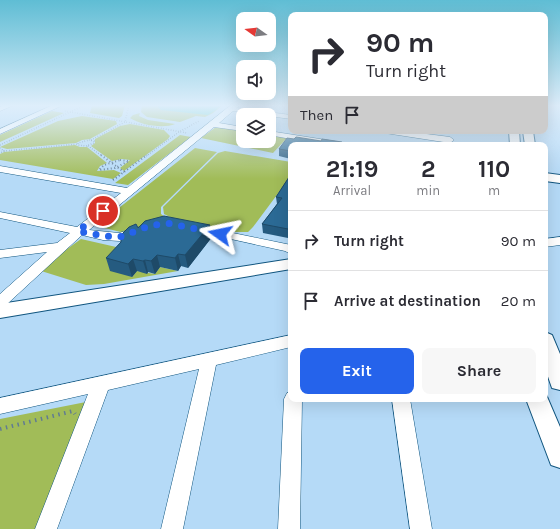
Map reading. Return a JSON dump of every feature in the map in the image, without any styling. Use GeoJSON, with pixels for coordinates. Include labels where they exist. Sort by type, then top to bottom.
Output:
{"type":"FeatureCollection","features":[{"type":"Feature","properties":{"kind":"street"},"geometry":{"type":"LineString","coordinates":[[0,302],[60,246],[198,135],[202,130]]}},
{"type":"Feature","properties":{"kind":"street"},"geometry":{"type":"LineString","coordinates":[[276,134],[322,142]]}},
{"type":"Feature","properties":{"kind":"street"},"geometry":{"type":"LineString","coordinates":[[401,134],[444,142]]}},
{"type":"Feature","properties":{"kind":"street"},"geometry":{"type":"LineString","coordinates":[[0,169],[128,191]]}},
{"type":"Feature","properties":{"kind":"street"},"geometry":{"type":"LineString","coordinates":[[548,178],[560,180]]}},
{"type":"Feature","properties":{"kind":"street"},"geometry":{"type":"LineString","coordinates":[[0,215],[103,236],[120,237],[149,226]]}},
{"type":"Feature","properties":{"kind":"street"},"geometry":{"type":"LineString","coordinates":[[186,227],[288,252]]}},
{"type":"Feature","properties":{"kind":"street"},"geometry":{"type":"LineString","coordinates":[[548,243],[560,241]]}},
{"type":"Feature","properties":{"kind":"street"},"geometry":{"type":"LineString","coordinates":[[0,254],[60,246]]}},
{"type":"Feature","properties":{"kind":"street"},"geometry":{"type":"LineString","coordinates":[[0,311],[288,252]]}},
{"type":"Feature","properties":{"kind":"street"},"geometry":{"type":"LineString","coordinates":[[0,406],[288,342]]}},
{"type":"Feature","properties":{"kind":"street"},"geometry":{"type":"LineString","coordinates":[[548,348],[560,381]]}},
{"type":"Feature","properties":{"kind":"street"},"geometry":{"type":"LineString","coordinates":[[172,529],[208,360]]}},
{"type":"Feature","properties":{"kind":"street"},"geometry":{"type":"LineString","coordinates":[[46,529],[101,384]]}},
{"type":"Feature","properties":{"kind":"street"},"geometry":{"type":"LineString","coordinates":[[289,529],[293,402]]}},
{"type":"Feature","properties":{"kind":"street"},"geometry":{"type":"LineString","coordinates":[[401,402],[421,529]]}},
{"type":"Feature","properties":{"kind":"street"},"geometry":{"type":"LineString","coordinates":[[538,402],[560,456]]}},
{"type":"Feature","properties":{"kind":"path"},"geometry":{"type":"LineString","coordinates":[[0,145],[34,130]]}},
{"type":"Feature","properties":{"kind":"path"},"geometry":{"type":"LineString","coordinates":[[78,144],[84,140],[91,140],[110,130]]}},
{"type":"Feature","properties":{"kind":"path"},"geometry":{"type":"LineString","coordinates":[[167,130],[198,135]]}},
{"type":"Feature","properties":{"kind":"path"},"geometry":{"type":"LineString","coordinates":[[113,180],[179,132],[185,130]]}},
{"type":"Feature","properties":{"kind":"path"},"geometry":{"type":"LineString","coordinates":[[0,153],[4,151],[78,144],[81,146],[88,146],[94,143],[94,141],[91,140]]}},
{"type":"Feature","properties":{"kind":"path"},"geometry":{"type":"LineString","coordinates":[[88,146],[124,172]]}},
{"type":"Feature","properties":{"kind":"path"},"geometry":{"type":"LineString","coordinates":[[0,148],[4,151]]}},
{"type":"Feature","properties":{"kind":"path"},"geometry":{"type":"LineString","coordinates":[[120,160],[129,161],[118,168],[99,170],[111,162],[120,160]]}},
{"type":"Feature","properties":{"kind":"path"},"geometry":{"type":"LineString","coordinates":[[0,429],[72,411],[78,417]]}},
{"type":"Feature","properties":{"kind":"shaded area"},"geometry":{"type":"Polygon","coordinates":[[[12,130],[27,130],[0,142],[0,135],[12,130]]]}},
{"type":"Feature","properties":{"kind":"shaded area"},"geometry":{"type":"Polygon","coordinates":[[[39,130],[107,130],[90,139],[82,140],[76,143],[7,149],[0,147],[39,130]]]}},
{"type":"Feature","properties":{"kind":"shaded area"},"geometry":{"type":"Polygon","coordinates":[[[113,130],[162,130],[170,136],[124,171],[120,168],[130,160],[122,159],[112,161],[91,146],[95,143],[95,139],[113,130]]]}},
{"type":"Feature","properties":{"kind":"shaded area"},"geometry":{"type":"Polygon","coordinates":[[[212,130],[236,130],[236,145],[201,138],[212,130]]]}},
{"type":"Feature","properties":{"kind":"shaded area"},"geometry":{"type":"Polygon","coordinates":[[[180,135],[191,137],[128,185],[115,183],[180,135]]]}},
{"type":"Feature","properties":{"kind":"shaded area"},"geometry":{"type":"Polygon","coordinates":[[[276,136],[287,138],[273,153],[249,148],[276,148],[276,136]]]}},
{"type":"Feature","properties":{"kind":"shaded area"},"geometry":{"type":"Polygon","coordinates":[[[75,145],[87,147],[107,163],[100,166],[97,171],[114,170],[121,173],[113,179],[0,160],[0,154],[4,152],[75,145]]]}},
{"type":"Feature","properties":{"kind":"shaded area"},"geometry":{"type":"Polygon","coordinates":[[[195,148],[217,152],[161,207],[161,214],[165,217],[125,233],[96,226],[195,148]]]}},
{"type":"Feature","properties":{"kind":"shaded area"},"geometry":{"type":"Polygon","coordinates":[[[225,151],[288,162],[288,180],[248,232],[234,232],[172,218],[164,214],[163,207],[218,153],[225,151]]]}},
{"type":"Feature","properties":{"kind":"shaded area"},"geometry":{"type":"Polygon","coordinates":[[[81,239],[125,249],[132,277],[137,271],[155,274],[160,267],[178,271],[104,284],[86,285],[38,270],[81,239]]]}},
{"type":"Feature","properties":{"kind":"shaded area"},"geometry":{"type":"Polygon","coordinates":[[[91,401],[38,529],[0,529],[0,419],[91,401]]]}},
{"type":"Feature","properties":{"kind":"building"},"geometry":{"type":"Polygon","coordinates":[[[296,137],[321,141],[322,139],[342,142],[288,142],[288,150],[279,149],[287,138],[294,139],[296,137]]]}},
{"type":"Feature","properties":{"kind":"building"},"geometry":{"type":"Polygon","coordinates":[[[288,179],[288,229],[262,224],[282,198],[276,197],[288,179]]]}},
{"type":"Feature","properties":{"kind":"building"},"geometry":{"type":"Polygon","coordinates":[[[164,216],[210,225],[185,255],[178,254],[175,258],[157,255],[151,261],[133,259],[128,264],[106,258],[121,242],[121,235],[129,227],[136,224],[138,228],[145,221],[164,216]]]}},
{"type":"Feature","properties":{"kind":"route"},"geometry":{"type":"LineString","coordinates":[[103,211],[78,231],[103,236],[120,237],[149,226],[167,223],[220,234]]}}]}
